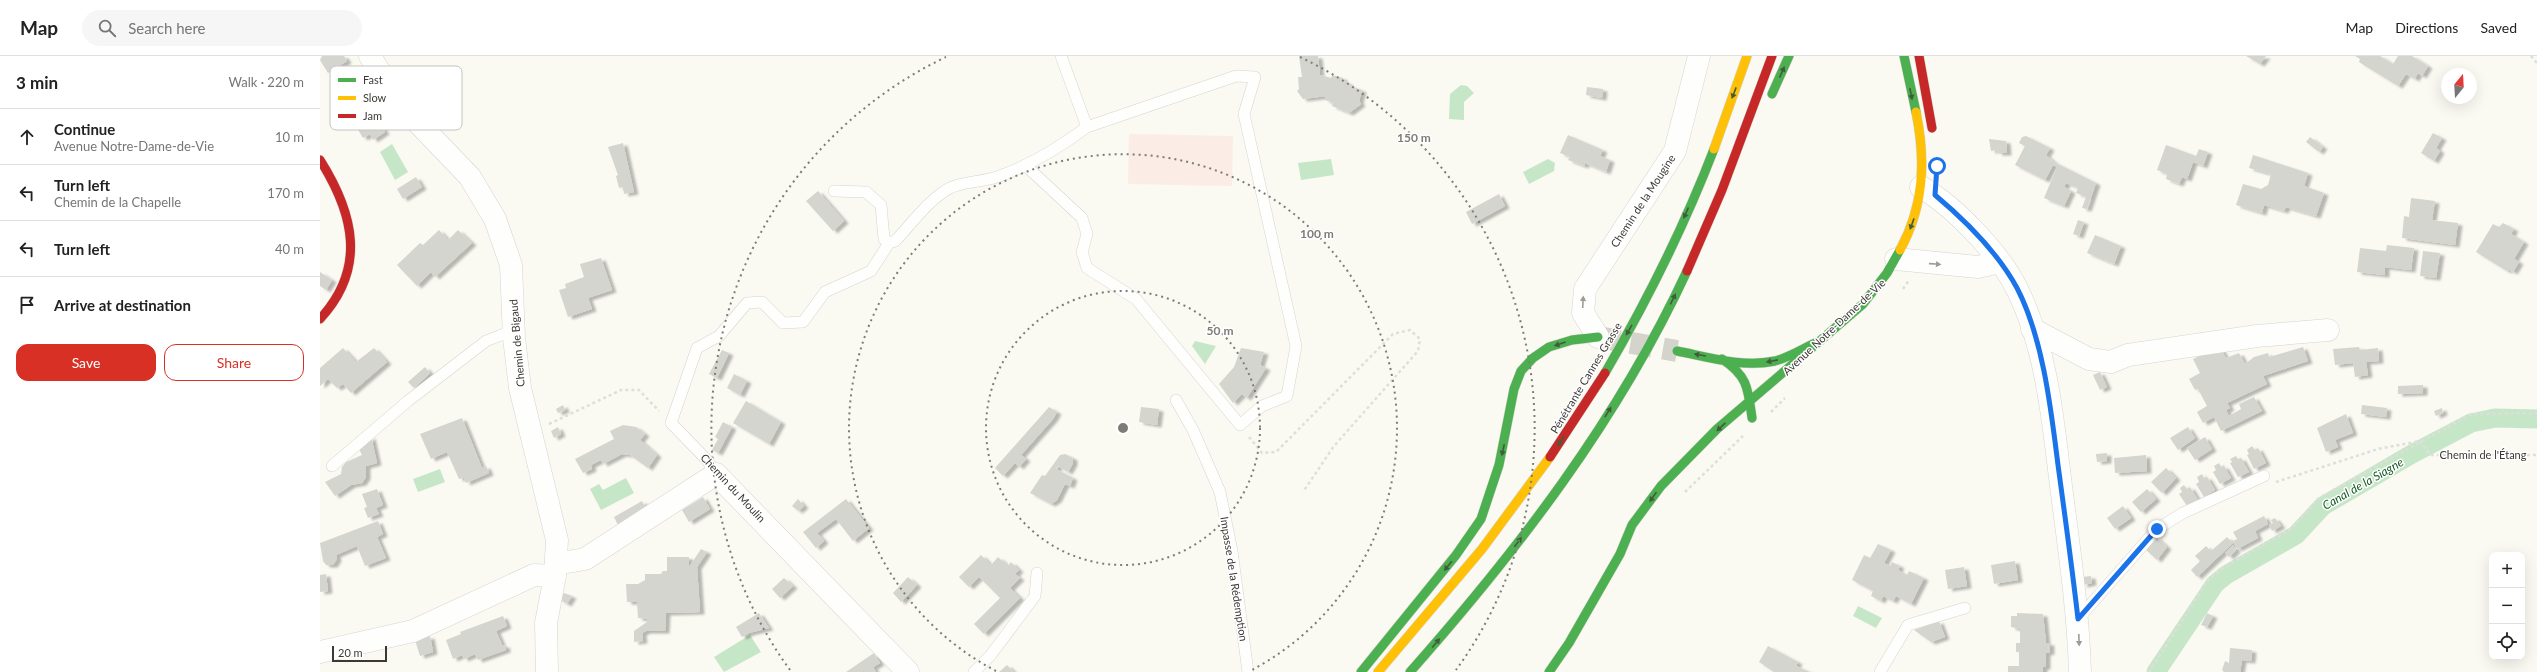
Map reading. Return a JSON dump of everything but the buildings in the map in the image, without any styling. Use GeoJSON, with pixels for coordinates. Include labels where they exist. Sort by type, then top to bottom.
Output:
{"type":"FeatureCollection","features":[{"type":"Feature","properties":{"kind":"main road","name":"Pénétrante Cannes Grasse"},"geometry":{"type":"LineString","coordinates":[[1378,672],[1451,587],[1515,505],[1560,444],[1600,380],[1654,284],[1698,186],[1747,56]]}},
{"type":"Feature","properties":{"kind":"main road"},"geometry":{"type":"LineString","coordinates":[[1727,182],[1772,56]]}},
{"type":"Feature","properties":{"kind":"main road"},"geometry":{"type":"LineString","coordinates":[[1768,101],[1789,56]]}},
{"type":"Feature","properties":{"kind":"main road","name":"Avenue Notre-Dame-de-Vie"},"geometry":{"type":"LineString","coordinates":[[1548,672],[1569,643],[1620,554],[1621,544],[1655,493],[1678,467],[1750,400],[1820,341],[1908,260],[1918,208],[1931,194],[1923,167],[1920,141],[1904,56]]}},
{"type":"Feature","properties":{"kind":"main road"},"geometry":{"type":"LineString","coordinates":[[1919,56],[1934,136]]}},
{"type":"Feature","properties":{"kind":"main road"},"geometry":{"type":"LineString","coordinates":[[1410,672],[1505,558],[1589,441],[1662,320],[1761,114]]}},
{"type":"Feature","properties":{"kind":"main road"},"geometry":{"type":"LineString","coordinates":[[320,160],[340,193],[348,215],[352,241],[351,262],[346,282],[337,300],[320,319]]}},
{"type":"Feature","properties":{"kind":"main road"},"geometry":{"type":"LineString","coordinates":[[1361,672],[1456,555],[1481,519],[1499,465],[1514,389],[1521,371],[1533,358],[1549,348],[1572,340],[1598,337]]}},
{"type":"Feature","properties":{"kind":"main road"},"geometry":{"type":"LineString","coordinates":[[1677,351],[1722,359],[1767,363],[1786,358],[1820,341]]}},
{"type":"Feature","properties":{"kind":"main road"},"geometry":{"type":"LineString","coordinates":[[1722,359],[1740,370],[1747,384],[1754,420]]}},
{"type":"Feature","properties":{"kind":"main road","name":"Avenue Notre-Dame-de-Vie"},"geometry":{"type":"LineString","coordinates":[[1620,554],[1629,548],[1662,496],[1685,472],[1703,457]]}},
{"type":"Feature","properties":{"kind":"street","name":"Chemin de Bigaud"},"geometry":{"type":"LineString","coordinates":[[370,56],[376,66]]}},
{"type":"Feature","properties":{"kind":"street","name":"Chemin de la Mougine"},"geometry":{"type":"LineString","coordinates":[[1598,337],[1583,313],[1585,289],[1592,275],[1627,227],[1675,151],[1700,56]]}},
{"type":"Feature","properties":{"kind":"street","name":"Chemin de Bigaud"},"geometry":{"type":"LineString","coordinates":[[425,130],[470,177],[495,219],[512,265],[514,330],[520,388],[557,540],[555,570],[546,623],[547,672]]}},
{"type":"Feature","properties":{"kind":"street"},"geometry":{"type":"LineString","coordinates":[[1931,194],[1957,213],[1999,262],[2017,287],[2034,333],[2050,398],[2078,619],[2080,672]]}},
{"type":"Feature","properties":{"kind":"street"},"geometry":{"type":"LineString","coordinates":[[1908,260],[1978,267],[1999,262]]}},
{"type":"Feature","properties":{"kind":"street"},"geometry":{"type":"LineString","coordinates":[[2034,333],[2089,359],[2111,362],[2128,355],[2257,336],[2328,330]]}},
{"type":"Feature","properties":{"kind":"street"},"geometry":{"type":"LineString","coordinates":[[320,652],[413,631],[534,575],[555,570],[585,559],[716,474]]}},
{"type":"Feature","properties":{"kind":"street","name":"Chemin du Moulin"},"geometry":{"type":"LineString","coordinates":[[716,474],[908,672]]}},
{"type":"Feature","properties":{"kind":"lane"},"geometry":{"type":"LineString","coordinates":[[1061,56],[1087,127]]}},
{"type":"Feature","properties":{"kind":"lane"},"geometry":{"type":"LineString","coordinates":[[670,423],[697,348],[719,336],[747,304],[762,302],[783,323],[803,322],[825,292],[871,271],[889,244],[895,241],[941,193],[953,186],[996,177],[1024,165],[1071,139],[1087,127],[1236,76],[1254,77],[1244,114],[1296,346],[1287,396],[1262,406],[1240,425],[1136,299],[1087,268],[1082,252],[1087,234],[1082,218],[1024,165]]}},
{"type":"Feature","properties":{"kind":"lane"},"geometry":{"type":"LineString","coordinates":[[834,191],[866,192],[881,205],[884,239],[889,244]]}},
{"type":"Feature","properties":{"kind":"lane"},"geometry":{"type":"LineString","coordinates":[[332,466],[408,401],[486,341],[514,330]]}},
{"type":"Feature","properties":{"kind":"lane","name":"Impasse de la Rédemption"},"geometry":{"type":"LineString","coordinates":[[1176,400],[1193,430],[1220,492],[1232,551],[1248,672]]}},
{"type":"Feature","properties":{"kind":"lane","name":"Chemin du Moulin"},"geometry":{"type":"LineString","coordinates":[[670,423],[707,460],[716,474]]}},
{"type":"Feature","properties":{"kind":"lane"},"geometry":{"type":"LineString","coordinates":[[2078,619],[2157,529],[2183,513],[2260,478]]}},
{"type":"Feature","properties":{"kind":"lane"},"geometry":{"type":"LineString","coordinates":[[974,672],[990,656],[1035,596],[1037,573]]}},
{"type":"Feature","properties":{"kind":"lane"},"geometry":{"type":"LineString","coordinates":[[1880,672],[1908,625],[1965,608]]}},
{"type":"Feature","properties":{"kind":"path"},"geometry":{"type":"LineString","coordinates":[[2531,56],[2537,62]]}},
{"type":"Feature","properties":{"kind":"path"},"geometry":{"type":"LineString","coordinates":[[1901,291],[1912,275],[1908,260]]}},
{"type":"Feature","properties":{"kind":"path"},"geometry":{"type":"LineString","coordinates":[[1240,425],[1262,453],[1276,452],[1393,334],[1410,330],[1420,339],[1418,351],[1334,446],[1303,492]]}},
{"type":"Feature","properties":{"kind":"path"},"geometry":{"type":"LineString","coordinates":[[530,432],[621,390],[639,390],[670,423]]}},
{"type":"Feature","properties":{"kind":"path"},"geometry":{"type":"LineString","coordinates":[[1680,497],[1754,420],[1786,397]]}},
{"type":"Feature","properties":{"kind":"path"},"geometry":{"type":"LineString","coordinates":[[2149,672],[2208,580],[2227,565],[2291,529],[2319,498],[2471,414],[2537,413]]}},
{"type":"Feature","properties":{"kind":"path"},"geometry":{"type":"LineString","coordinates":[[2260,478],[2276,482],[2378,449],[2420,441]]}},
{"type":"Feature","properties":{"kind":"path","name":"Chemin de l'Étang"},"geometry":{"type":"LineString","coordinates":[[2420,441],[2430,454],[2537,455]]}},
{"type":"Feature","properties":{"kind":"shaded area"},"geometry":{"type":"Polygon","coordinates":[[[1461,85],[1467,86],[1474,93],[1464,102],[1464,120],[1449,119],[1450,94],[1461,85]]]}},
{"type":"Feature","properties":{"kind":"shaded area"},"geometry":{"type":"Polygon","coordinates":[[[1129,134],[1233,136],[1232,186],[1128,184],[1129,134]]]}},
{"type":"Feature","properties":{"kind":"shaded area"},"geometry":{"type":"Polygon","coordinates":[[[392,144],[408,172],[395,180],[380,152],[392,144]]]}},
{"type":"Feature","properties":{"kind":"shaded area"},"geometry":{"type":"Polygon","coordinates":[[[1331,159],[1334,175],[1301,180],[1298,163],[1331,159]]]}},
{"type":"Feature","properties":{"kind":"shaded area"},"geometry":{"type":"Polygon","coordinates":[[[1548,159],[1555,163],[1554,171],[1529,184],[1523,172],[1548,159]]]}},
{"type":"Feature","properties":{"kind":"shaded area"},"geometry":{"type":"Polygon","coordinates":[[[1195,341],[1216,346],[1205,364],[1192,346],[1195,341]]]}},
{"type":"Feature","properties":{"kind":"shaded area"},"geometry":{"type":"Polygon","coordinates":[[[440,469],[445,482],[418,492],[413,479],[440,469]]]}},
{"type":"Feature","properties":{"kind":"shaded area"},"geometry":{"type":"Polygon","coordinates":[[[626,478],[634,493],[601,510],[590,489],[599,484],[603,490],[626,478]]]}},
{"type":"Feature","properties":{"kind":"shaded area"},"geometry":{"type":"Polygon","coordinates":[[[1858,606],[1882,618],[1876,628],[1853,616],[1858,606]]]}},
{"type":"Feature","properties":{"kind":"shaded area"},"geometry":{"type":"Polygon","coordinates":[[[750,635],[761,652],[724,672],[714,657],[750,635]]]}},
{"type":"Feature","properties":{"kind":"waterway","name":"Canal de la Siagne"},"geometry":{"type":"LineString","coordinates":[[2156,672],[2215,584],[2226,575],[2296,535],[2323,506],[2412,454],[2471,423],[2495,418],[2537,419]]}},
{"type":"Feature","properties":{"kind":"tunnel"},"geometry":{"type":"LineString","coordinates":[[1598,337],[1677,351]]}},
{"type":"Feature","properties":{"kind":"traffic: fast"},"geometry":{"type":"LineString","coordinates":[[1772,94],[1789,56]]}},
{"type":"Feature","properties":{"kind":"traffic: fast"},"geometry":{"type":"LineString","coordinates":[[1904,56],[1916,112]]}},
{"type":"Feature","properties":{"kind":"traffic: fast"},"geometry":{"type":"LineString","coordinates":[[1605,373],[1636,319],[1664,263],[1690,207],[1714,149]]}},
{"type":"Feature","properties":{"kind":"traffic: fast"},"geometry":{"type":"LineString","coordinates":[[1549,672],[1569,643],[1620,554],[1632,525],[1661,486],[1717,429],[1863,304],[1887,273],[1900,250]]}},
{"type":"Feature","properties":{"kind":"traffic: fast"},"geometry":{"type":"LineString","coordinates":[[1410,672],[1489,579],[1563,482],[1598,431],[1630,379],[1660,326],[1687,271]]}},
{"type":"Feature","properties":{"kind":"traffic: fast"},"geometry":{"type":"LineString","coordinates":[[1361,672],[1456,555],[1481,519],[1499,465],[1514,389],[1521,371],[1533,358],[1549,347],[1572,340],[1598,337]]}},
{"type":"Feature","properties":{"kind":"traffic: fast"},"geometry":{"type":"LineString","coordinates":[[1677,351],[1726,361],[1763,363],[1781,359],[1820,341]]}},
{"type":"Feature","properties":{"kind":"traffic: fast"},"geometry":{"type":"LineString","coordinates":[[1722,359],[1731,365],[1742,377],[1748,391],[1752,418]]}},
{"type":"Feature","properties":{"kind":"traffic: slow"},"geometry":{"type":"LineString","coordinates":[[1714,149],[1747,56]]}},
{"type":"Feature","properties":{"kind":"traffic: slow"},"geometry":{"type":"LineString","coordinates":[[1900,250],[1914,217],[1921,183],[1921,148],[1916,112]]}},
{"type":"Feature","properties":{"kind":"traffic: slow"},"geometry":{"type":"LineString","coordinates":[[1378,672],[1482,549],[1550,457]]}},
{"type":"Feature","properties":{"kind":"traffic: jam"},"geometry":{"type":"LineString","coordinates":[[1687,271],[1722,190],[1772,56]]}},
{"type":"Feature","properties":{"kind":"traffic: jam"},"geometry":{"type":"LineString","coordinates":[[1919,56],[1932,128]]}},
{"type":"Feature","properties":{"kind":"traffic: jam"},"geometry":{"type":"LineString","coordinates":[[320,160],[332,180],[341,200],[347,221],[350,241],[350,261],[345,280],[335,300],[320,319]]}},
{"type":"Feature","properties":{"kind":"traffic: jam"},"geometry":{"type":"LineString","coordinates":[[1550,457],[1605,373]]}},
{"type":"Feature","properties":{"kind":"route"},"geometry":{"type":"LineString","coordinates":[[1937,166],[1935,195],[1957,213],[1983,242],[2017,287],[2026,308],[2050,398],[2078,619],[2157,529]]}}]}
